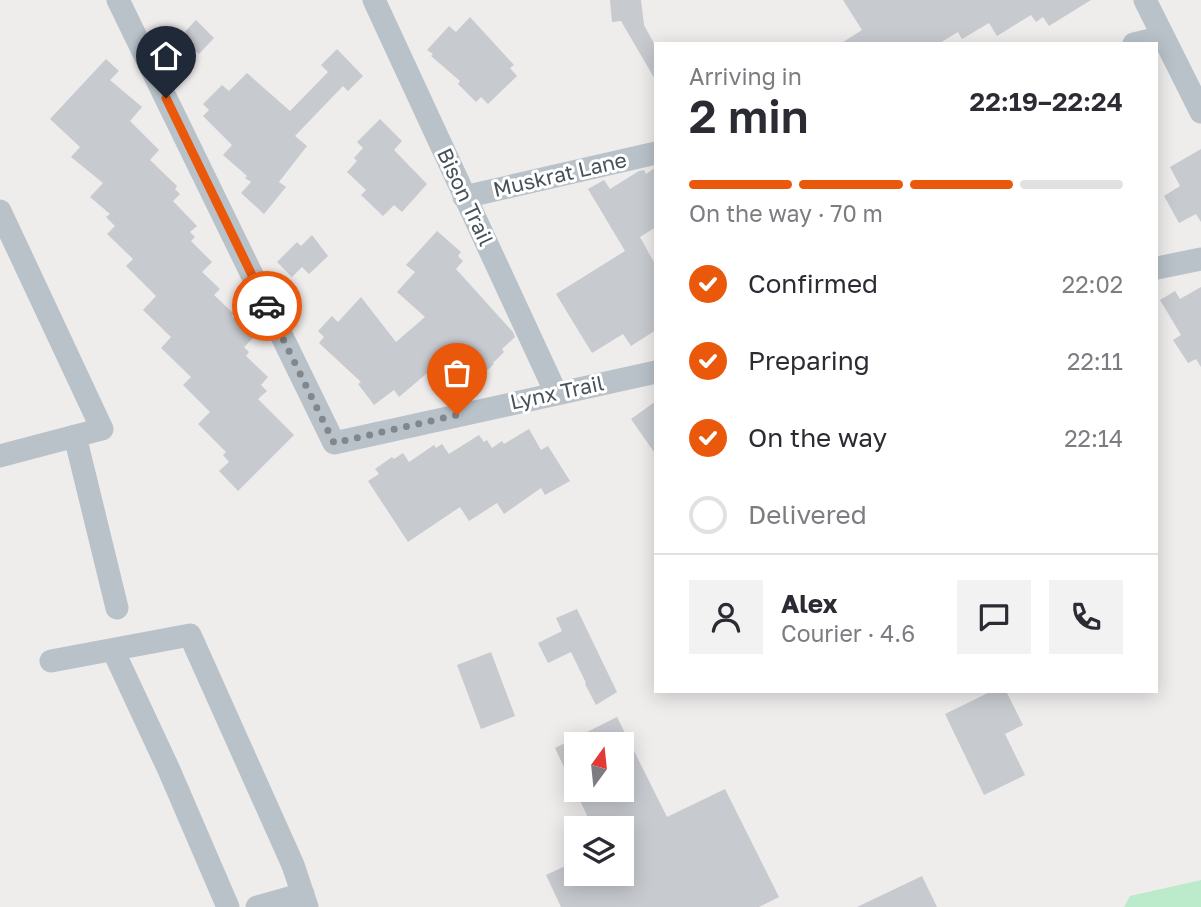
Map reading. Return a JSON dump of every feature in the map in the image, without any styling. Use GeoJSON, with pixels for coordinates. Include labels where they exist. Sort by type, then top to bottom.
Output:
{"type":"FeatureCollection","features":[{"type":"Feature","properties":{"kind":"street","name":"Lynx Trail"},"geometry":{"type":"LineString","coordinates":[[118,0],[334,443],[654,372]]}},
{"type":"Feature","properties":{"kind":"street","name":"Bison Trail"},"geometry":{"type":"LineString","coordinates":[[374,0],[556,393]]}},
{"type":"Feature","properties":{"kind":"street"},"geometry":{"type":"LineString","coordinates":[[1145,0],[1201,112]]}},
{"type":"Feature","properties":{"kind":"street"},"geometry":{"type":"LineString","coordinates":[[1142,42],[1163,37]]}},
{"type":"Feature","properties":{"kind":"street","name":"Muskrat Lane"},"geometry":{"type":"LineString","coordinates":[[464,197],[654,153]]}},
{"type":"Feature","properties":{"kind":"street"},"geometry":{"type":"LineString","coordinates":[[0,211],[102,429],[0,456]]}},
{"type":"Feature","properties":{"kind":"street"},"geometry":{"type":"LineString","coordinates":[[1158,268],[1201,259]]}},
{"type":"Feature","properties":{"kind":"street"},"geometry":{"type":"LineString","coordinates":[[75,436],[117,608]]}},
{"type":"Feature","properties":{"kind":"street"},"geometry":{"type":"LineString","coordinates":[[51,661],[190,635],[293,865],[305,900],[257,907]]}},
{"type":"Feature","properties":{"kind":"street"},"geometry":{"type":"LineString","coordinates":[[113,650],[169,770],[228,907]]}},
{"type":"Feature","properties":{"kind":"green space"},"geometry":{"type":"Polygon","coordinates":[[[1201,880],[1201,907],[1124,907],[1130,896],[1201,880]]]}},
{"type":"Feature","properties":{"kind":"building"},"geometry":{"type":"Polygon","coordinates":[[[610,0],[641,0],[644,25],[654,43],[654,78],[621,21],[612,22],[610,0]]]}},
{"type":"Feature","properties":{"kind":"building"},"geometry":{"type":"Polygon","coordinates":[[[843,0],[1091,0],[1049,26],[1043,17],[1036,22],[1031,15],[997,36],[989,23],[962,39],[958,32],[941,42],[843,42],[862,30],[843,0]]]}},
{"type":"Feature","properties":{"kind":"building"},"geometry":{"type":"Polygon","coordinates":[[[470,17],[514,65],[510,68],[517,76],[488,104],[481,97],[476,102],[458,84],[460,81],[427,50],[449,26],[456,32],[470,17]]]}},
{"type":"Feature","properties":{"kind":"building"},"geometry":{"type":"Polygon","coordinates":[[[196,20],[214,38],[199,54],[180,37],[196,20]]]}},
{"type":"Feature","properties":{"kind":"building"},"geometry":{"type":"Polygon","coordinates":[[[337,49],[363,76],[348,91],[343,86],[295,136],[307,146],[279,182],[286,187],[264,214],[241,193],[251,182],[223,155],[232,145],[203,116],[209,110],[203,104],[222,85],[229,91],[247,73],[290,111],[328,72],[321,65],[337,49]]]}},
{"type":"Feature","properties":{"kind":"building"},"geometry":{"type":"Polygon","coordinates":[[[106,59],[119,71],[110,80],[142,107],[130,121],[159,150],[150,160],[177,186],[175,189],[180,194],[173,201],[197,226],[190,232],[195,237],[191,241],[212,262],[202,272],[220,289],[214,295],[253,338],[244,347],[249,352],[246,356],[268,377],[261,385],[267,391],[258,399],[294,435],[238,491],[219,471],[229,462],[223,455],[226,452],[198,424],[210,412],[183,385],[191,377],[161,348],[171,337],[143,310],[156,296],[126,266],[133,259],[107,234],[115,226],[106,217],[110,214],[90,197],[103,183],[71,157],[80,147],[50,119],[106,59]]]}},
{"type":"Feature","properties":{"kind":"building"},"geometry":{"type":"Polygon","coordinates":[[[380,119],[402,141],[394,150],[427,184],[402,212],[394,205],[383,216],[361,195],[366,190],[347,172],[357,161],[354,158],[363,148],[357,142],[380,119]]]}},
{"type":"Feature","properties":{"kind":"building"},"geometry":{"type":"Polygon","coordinates":[[[1201,149],[1201,222],[1196,214],[1179,223],[1164,196],[1180,186],[1170,167],[1201,149]]]}},
{"type":"Feature","properties":{"kind":"building"},"geometry":{"type":"Polygon","coordinates":[[[654,168],[654,228],[640,237],[654,262],[654,331],[631,346],[623,334],[592,353],[556,294],[625,251],[588,189],[604,180],[610,189],[639,171],[644,170],[646,174],[654,168]]]}},
{"type":"Feature","properties":{"kind":"building"},"geometry":{"type":"Polygon","coordinates":[[[437,231],[461,252],[458,256],[463,261],[456,269],[515,337],[478,379],[473,374],[460,386],[439,363],[399,397],[394,390],[374,405],[358,384],[361,382],[319,343],[324,337],[318,331],[332,316],[338,322],[361,297],[396,342],[425,317],[397,292],[415,272],[406,265],[437,231]]]}},
{"type":"Feature","properties":{"kind":"building"},"geometry":{"type":"Polygon","coordinates":[[[312,235],[328,256],[309,274],[302,267],[292,277],[277,262],[297,242],[301,246],[312,235]]]}},
{"type":"Feature","properties":{"kind":"building"},"geometry":{"type":"Polygon","coordinates":[[[1201,287],[1201,367],[1196,359],[1188,363],[1173,340],[1181,335],[1160,300],[1175,291],[1180,299],[1201,287]]]}},
{"type":"Feature","properties":{"kind":"building"},"geometry":{"type":"Polygon","coordinates":[[[654,402],[654,452],[631,419],[654,402]]]}},
{"type":"Feature","properties":{"kind":"building"},"geometry":{"type":"Polygon","coordinates":[[[529,429],[541,450],[548,446],[570,481],[545,495],[541,488],[504,514],[497,503],[469,521],[460,507],[408,542],[368,481],[379,474],[375,469],[403,453],[409,462],[434,445],[436,448],[442,444],[449,454],[479,435],[484,442],[487,440],[492,448],[529,429]]]}},
{"type":"Feature","properties":{"kind":"building"},"geometry":{"type":"Polygon","coordinates":[[[577,609],[617,692],[596,705],[571,652],[548,663],[538,643],[562,631],[556,618],[577,609]]]}},
{"type":"Feature","properties":{"kind":"building"},"geometry":{"type":"Polygon","coordinates":[[[491,652],[515,716],[481,729],[457,665],[491,652]]]}},
{"type":"Feature","properties":{"kind":"building"},"geometry":{"type":"Polygon","coordinates":[[[988,693],[1007,693],[1023,725],[1005,734],[1025,775],[984,795],[945,714],[988,693]]]}},
{"type":"Feature","properties":{"kind":"building"},"geometry":{"type":"Polygon","coordinates":[[[617,717],[624,732],[587,732],[617,717]]]}},
{"type":"Feature","properties":{"kind":"building"},"geometry":{"type":"Polygon","coordinates":[[[564,744],[564,767],[555,748],[564,744]]]}},
{"type":"Feature","properties":{"kind":"building"},"geometry":{"type":"Polygon","coordinates":[[[634,751],[667,817],[725,789],[779,897],[759,907],[561,907],[546,875],[564,867],[564,886],[634,886],[634,816],[587,816],[581,802],[634,802],[634,751]]]}},
{"type":"Feature","properties":{"kind":"building"},"geometry":{"type":"Polygon","coordinates":[[[922,876],[937,907],[857,907],[922,876]]]}},
{"type":"Feature","properties":{"kind":"way so far"},"geometry":{"type":"LineString","coordinates":[[267,306],[334,443],[457,415]]}},
{"type":"Feature","properties":{"kind":"route"},"geometry":{"type":"LineString","coordinates":[[166,98],[267,306]]}}]}
